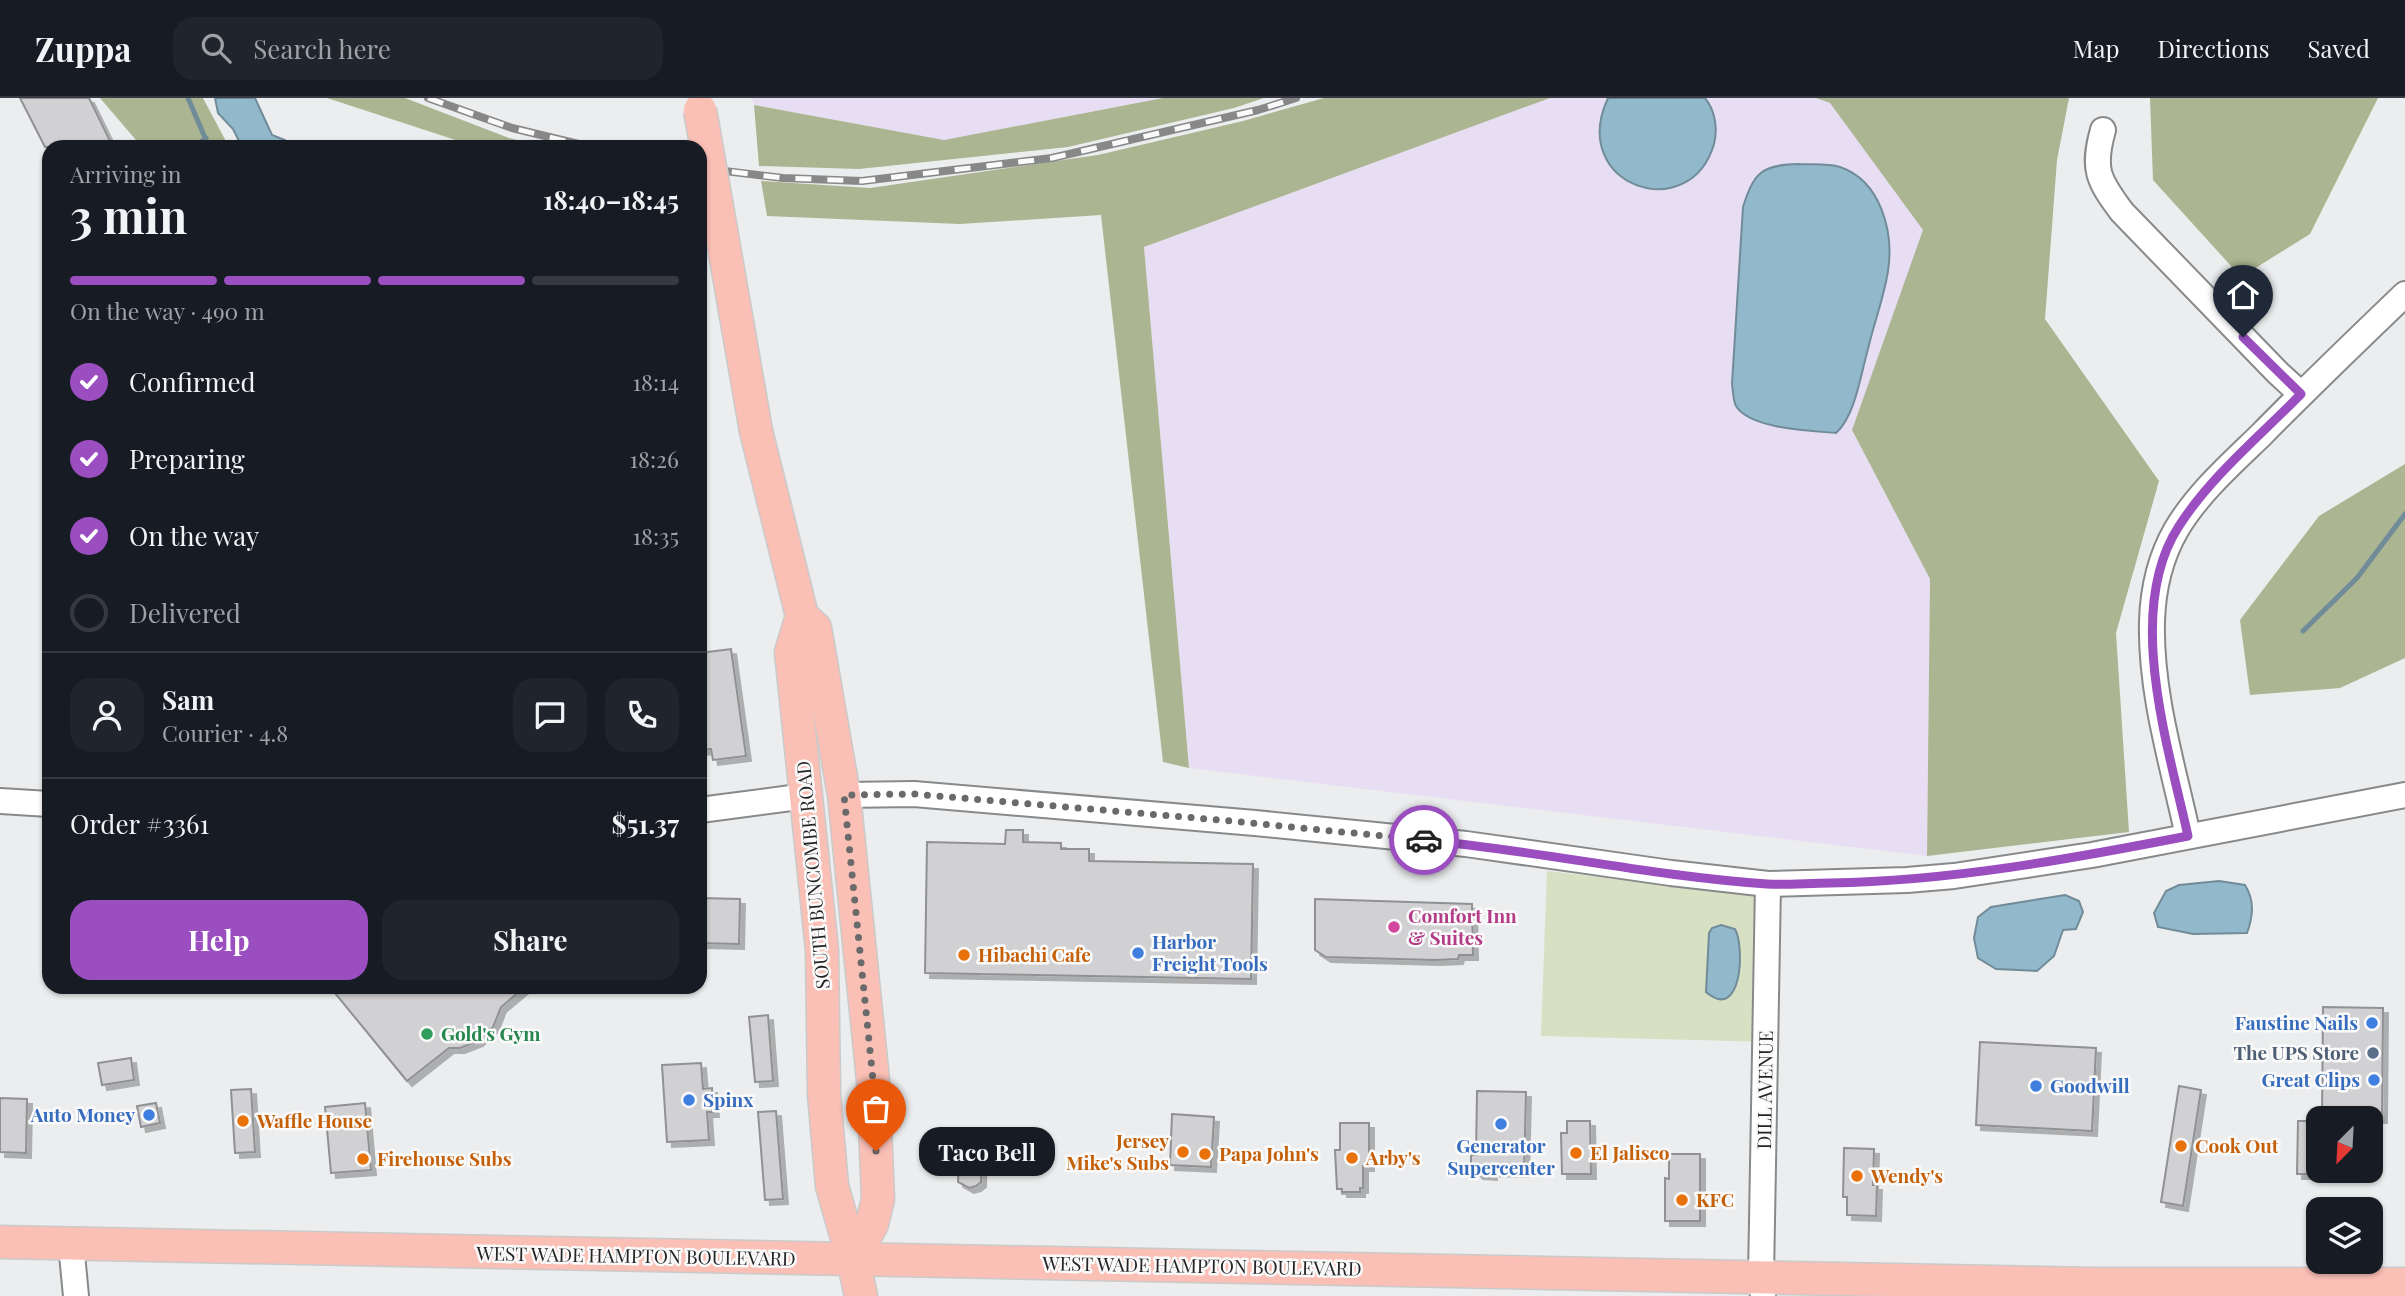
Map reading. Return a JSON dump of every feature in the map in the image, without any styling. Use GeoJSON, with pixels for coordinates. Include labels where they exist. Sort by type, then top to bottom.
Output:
{"type":"FeatureCollection","features":[{"type":"Feature","properties":{"kind":"main road","name":"SOUTH BUNCOMBE ROAD"},"geometry":{"type":"LineString","coordinates":[[699,104],[705,140]]}},
{"type":"Feature","properties":{"kind":"main road","name":"SOUTH BUNCOMBE ROAD"},"geometry":{"type":"LineString","coordinates":[[707,150],[756,431],[802,617],[791,652],[822,950],[824,1094],[832,1186],[861,1296]]}},
{"type":"Feature","properties":{"kind":"main road","name":"SOUTH BUNCOMBE ROAD"},"geometry":{"type":"LineString","coordinates":[[802,617],[815,628],[844,795],[873,1080],[878,1199],[872,1224],[853,1259]]}},
{"type":"Feature","properties":{"kind":"main road","name":"WEST WADE HAMPTON BOULEVARD"},"geometry":{"type":"LineString","coordinates":[[0,1242],[853,1259],[1762,1286],[2405,1284]]}},
{"type":"Feature","properties":{"kind":"street"},"geometry":{"type":"LineString","coordinates":[[2103,130],[2097,151],[2097,170],[2103,187],[2122,212],[2301,394]]}},
{"type":"Feature","properties":{"kind":"street"},"geometry":{"type":"LineString","coordinates":[[2188,836],[2155,683],[2152,622],[2157,578],[2169,542],[2188,513],[2227,468],[2405,294]]}},
{"type":"Feature","properties":{"kind":"street"},"geometry":{"type":"LineString","coordinates":[[844,795],[914,794],[1268,824],[1466,844],[1768,884],[1954,876],[2092,855],[2405,795]]}},
{"type":"Feature","properties":{"kind":"street"},"geometry":{"type":"LineString","coordinates":[[707,809],[806,796]]}},
{"type":"Feature","properties":{"kind":"street"},"geometry":{"type":"LineString","coordinates":[[0,801],[42,804]]}},
{"type":"Feature","properties":{"kind":"street","name":"DILL AVENUE"},"geometry":{"type":"LineString","coordinates":[[1762,1286],[1768,884]]}},
{"type":"Feature","properties":{"kind":"street"},"geometry":{"type":"LineString","coordinates":[[71,1244],[76,1296]]}},
{"type":"Feature","properties":{"kind":"shaded area"},"geometry":{"type":"Polygon","coordinates":[[[752,98],[1163,98],[944,140],[754,105],[752,98]]]}},
{"type":"Feature","properties":{"kind":"shaded area"},"geometry":{"type":"Polygon","coordinates":[[[1550,98],[1816,98],[1830,103],[1924,230],[1852,430],[1930,579],[1927,856],[1189,768],[1144,247],[1550,98]]]}},
{"type":"Feature","properties":{"kind":"green space"},"geometry":{"type":"Polygon","coordinates":[[[100,98],[203,98],[225,140],[136,140],[100,98]]]}},
{"type":"Feature","properties":{"kind":"green space"},"geometry":{"type":"Polygon","coordinates":[[[327,98],[405,98],[517,140],[456,140],[327,98]]]}},
{"type":"Feature","properties":{"kind":"green space"},"geometry":{"type":"Polygon","coordinates":[[[1163,98],[1264,98],[1234,108],[1068,147],[859,169],[759,166],[754,105],[944,140],[1163,98]]]}},
{"type":"Feature","properties":{"kind":"green space"},"geometry":{"type":"Polygon","coordinates":[[[1324,98],[1550,98],[1144,247],[1189,768],[1163,762],[1101,215],[960,224],[767,216],[761,181],[870,188],[1098,155],[1243,121],[1324,98]]]}},
{"type":"Feature","properties":{"kind":"green space"},"geometry":{"type":"Polygon","coordinates":[[[1816,98],[2069,98],[2057,160],[2045,319],[2159,481],[2116,633],[2129,832],[1927,856],[1930,579],[1852,430],[1923,230],[1830,103],[1816,98]]]}},
{"type":"Feature","properties":{"kind":"green space"},"geometry":{"type":"Polygon","coordinates":[[[2150,98],[2378,98],[2310,234],[2241,277],[2153,180],[2150,98]]]}},
{"type":"Feature","properties":{"kind":"green space"},"geometry":{"type":"Polygon","coordinates":[[[2405,464],[2405,658],[2340,688],[2250,695],[2240,620],[2319,516],[2405,464]]]}},
{"type":"Feature","properties":{"kind":"green space"},"geometry":{"type":"Polygon","coordinates":[[[1547,871],[1776,898],[1771,1042],[1541,1036],[1547,871]]]}},
{"type":"Feature","properties":{"kind":"water"},"geometry":{"type":"Polygon","coordinates":[[[215,98],[255,98],[272,135],[285,140],[238,140],[233,129],[218,113],[215,98]]]}},
{"type":"Feature","properties":{"kind":"water"},"geometry":{"type":"Polygon","coordinates":[[[1608,98],[1705,98],[1715,120],[1716,132],[1714,144],[1701,169],[1682,184],[1659,189],[1637,185],[1617,173],[1604,154],[1600,129],[1608,98]]]}},
{"type":"Feature","properties":{"kind":"water"},"geometry":{"type":"Polygon","coordinates":[[[1798,164],[1840,167],[1866,184],[1882,210],[1889,240],[1886,281],[1856,394],[1843,426],[1836,433],[1798,430],[1754,420],[1736,406],[1733,395],[1743,207],[1751,186],[1761,173],[1776,166],[1798,164]]]}},
{"type":"Feature","properties":{"kind":"water"},"geometry":{"type":"Polygon","coordinates":[[[2219,881],[2245,885],[2252,909],[2247,933],[2193,934],[2158,927],[2154,913],[2166,891],[2179,885],[2219,881]]]}},
{"type":"Feature","properties":{"kind":"water"},"geometry":{"type":"Polygon","coordinates":[[[2065,895],[2079,901],[2083,912],[2076,929],[2063,930],[2054,956],[2037,971],[1996,969],[1978,958],[1974,938],[1978,917],[1991,907],[2065,895]]]}},
{"type":"Feature","properties":{"kind":"water"},"geometry":{"type":"Polygon","coordinates":[[[1721,925],[1735,929],[1740,965],[1734,990],[1727,998],[1718,999],[1706,992],[1709,933],[1712,928],[1721,925]]]}},
{"type":"Feature","properties":{"kind":"building"},"geometry":{"type":"Polygon","coordinates":[[[20,98],[89,98],[110,140],[42,140],[20,98]]]}},
{"type":"Feature","properties":{"kind":"building"},"geometry":{"type":"Polygon","coordinates":[[[731,649],[746,756],[713,760],[711,749],[707,749],[707,652],[731,649]]]}},
{"type":"Feature","properties":{"kind":"building"},"geometry":{"type":"Polygon","coordinates":[[[1006,830],[1023,830],[1023,842],[1061,843],[1061,849],[1089,849],[1089,861],[1253,864],[1251,979],[925,973],[927,842],[1005,844],[1006,830]]]}},
{"type":"Feature","properties":{"kind":"building"},"geometry":{"type":"Polygon","coordinates":[[[707,898],[740,899],[739,944],[707,943],[707,898]]]}},
{"type":"Feature","properties":{"kind":"building","name":"Comfort Inn & Suites"},"geometry":{"type":"Polygon","coordinates":[[[1315,899],[1472,904],[1473,955],[1435,960],[1326,957],[1315,950],[1315,899]]]}},
{"type":"Feature","properties":{"kind":"building","name":"Gold's Gym"},"geometry":{"type":"Polygon","coordinates":[[[336,994],[517,994],[501,1007],[493,1027],[478,1041],[460,1048],[449,1048],[407,1081],[336,994]]]}},
{"type":"Feature","properties":{"kind":"building"},"geometry":{"type":"Polygon","coordinates":[[[2323,1007],[2383,1008],[2382,1106],[2322,1106],[2323,1007]]]}},
{"type":"Feature","properties":{"kind":"building","name":"Spinx"},"geometry":{"type":"Polygon","coordinates":[[[768,1015],[773,1081],[755,1082],[749,1017],[768,1015]]]}},
{"type":"Feature","properties":{"kind":"building","name":"Goodwill"},"geometry":{"type":"Polygon","coordinates":[[[1980,1042],[2096,1048],[2092,1131],[1976,1125],[1980,1042]]]}},
{"type":"Feature","properties":{"kind":"building"},"geometry":{"type":"Polygon","coordinates":[[[131,1058],[134,1080],[102,1085],[98,1063],[131,1058]]]}},
{"type":"Feature","properties":{"kind":"building","name":"Spinx"},"geometry":{"type":"Polygon","coordinates":[[[701,1063],[703,1089],[712,1088],[714,1112],[707,1112],[709,1140],[667,1142],[662,1065],[701,1063]]]}},
{"type":"Feature","properties":{"kind":"building","name":"Cook Out"},"geometry":{"type":"Polygon","coordinates":[[[2179,1086],[2201,1090],[2183,1206],[2161,1202],[2179,1086]]]}},
{"type":"Feature","properties":{"kind":"building","name":"Waffle House"},"geometry":{"type":"Polygon","coordinates":[[[251,1089],[255,1152],[235,1153],[231,1090],[251,1089]]]}},
{"type":"Feature","properties":{"kind":"building","name":"Generator Supercenter"},"geometry":{"type":"Polygon","coordinates":[[[1477,1091],[1526,1092],[1524,1172],[1492,1171],[1492,1175],[1478,1174],[1471,1166],[1471,1155],[1476,1155],[1477,1091]]]}},
{"type":"Feature","properties":{"kind":"building"},"geometry":{"type":"Polygon","coordinates":[[[0,1098],[27,1099],[26,1153],[0,1152],[0,1098]]]}},
{"type":"Feature","properties":{"kind":"building","name":"Auto Money"},"geometry":{"type":"Polygon","coordinates":[[[156,1103],[160,1123],[141,1127],[137,1106],[156,1103]]]}},
{"type":"Feature","properties":{"kind":"building"},"geometry":{"type":"Polygon","coordinates":[[[365,1103],[371,1170],[331,1173],[325,1107],[365,1103]]]}},
{"type":"Feature","properties":{"kind":"building","name":"Spinx"},"geometry":{"type":"Polygon","coordinates":[[[776,1111],[783,1199],[765,1200],[758,1112],[776,1111]]]}},
{"type":"Feature","properties":{"kind":"building"},"geometry":{"type":"Polygon","coordinates":[[[1172,1114],[1214,1117],[1211,1167],[1170,1165],[1172,1114]]]}},
{"type":"Feature","properties":{"kind":"building","name":"El Jalisco"},"geometry":{"type":"Polygon","coordinates":[[[1567,1121],[1590,1121],[1591,1174],[1562,1174],[1561,1133],[1567,1133],[1567,1121]]]}},
{"type":"Feature","properties":{"kind":"building"},"geometry":{"type":"Polygon","coordinates":[[[2298,1121],[2306,1121],[2306,1174],[2297,1174],[2298,1121]]]}},
{"type":"Feature","properties":{"kind":"building","name":"Arby's"},"geometry":{"type":"Polygon","coordinates":[[[1340,1123],[1369,1123],[1369,1166],[1363,1166],[1363,1188],[1360,1188],[1360,1192],[1342,1192],[1342,1189],[1337,1189],[1335,1150],[1340,1150],[1340,1123]]]}},
{"type":"Feature","properties":{"kind":"building"},"geometry":{"type":"Polygon","coordinates":[[[960,1128],[982,1129],[981,1182],[969,1188],[958,1182],[960,1128]]]}},
{"type":"Feature","properties":{"kind":"building","name":"Wendy's"},"geometry":{"type":"Polygon","coordinates":[[[1844,1148],[1874,1149],[1876,1216],[1847,1215],[1847,1197],[1843,1197],[1844,1148]]]}},
{"type":"Feature","properties":{"kind":"building","name":"KFC"},"geometry":{"type":"Polygon","coordinates":[[[1669,1154],[1700,1154],[1700,1221],[1665,1221],[1665,1178],[1669,1179],[1669,1154]]]}},
{"type":"Feature","properties":{"kind":"waterway"},"geometry":{"type":"LineString","coordinates":[[188,98],[206,140]]}},
{"type":"Feature","properties":{"kind":"waterway"},"geometry":{"type":"LineString","coordinates":[[2303,631],[2357,578],[2405,514]]}},
{"type":"Feature","properties":{"kind":"railway"},"geometry":{"type":"LineString","coordinates":[[428,98],[512,128],[562,140]]}},
{"type":"Feature","properties":{"kind":"railway"},"geometry":{"type":"LineString","coordinates":[[707,169],[783,178],[862,181],[1052,158],[1258,110],[1296,98]]}},
{"type":"Feature","properties":{"kind":"way so far"},"geometry":{"type":"LineString","coordinates":[[876,1151],[873,1080],[844,795],[914,794],[1424,840]]}},
{"type":"Feature","properties":{"kind":"place","name":"Comfort Inn & Suites"},"geometry":{"type":"Point","coordinates":[1394,927]}},
{"type":"Feature","properties":{"kind":"place","name":"Harbor Freight Tools"},"geometry":{"type":"Point","coordinates":[1138,953]}},
{"type":"Feature","properties":{"kind":"place","name":"Hibachi Cafe"},"geometry":{"type":"Point","coordinates":[964,955]}},
{"type":"Feature","properties":{"kind":"place","name":"Faustine Nails"},"geometry":{"type":"Point","coordinates":[2372,1023]}},
{"type":"Feature","properties":{"kind":"place","name":"Gold's Gym"},"geometry":{"type":"Point","coordinates":[427,1034]}},
{"type":"Feature","properties":{"kind":"place","name":"The UPS Store"},"geometry":{"type":"Point","coordinates":[2373,1053]}},
{"type":"Feature","properties":{"kind":"place","name":"Great Clips"},"geometry":{"type":"Point","coordinates":[2374,1080]}},
{"type":"Feature","properties":{"kind":"place","name":"Goodwill"},"geometry":{"type":"Point","coordinates":[2036,1086]}},
{"type":"Feature","properties":{"kind":"place","name":"Spinx"},"geometry":{"type":"Point","coordinates":[689,1100]}},
{"type":"Feature","properties":{"kind":"place","name":"Auto Money"},"geometry":{"type":"Point","coordinates":[149,1115]}},
{"type":"Feature","properties":{"kind":"place","name":"Waffle House"},"geometry":{"type":"Point","coordinates":[243,1121]}},
{"type":"Feature","properties":{"kind":"place","name":"Generator Supercenter"},"geometry":{"type":"Point","coordinates":[1501,1124]}},
{"type":"Feature","properties":{"kind":"place","name":"Cook Out"},"geometry":{"type":"Point","coordinates":[2181,1146]}},
{"type":"Feature","properties":{"kind":"place","name":"Taco Bell"},"geometry":{"type":"Point","coordinates":[876,1151]}},
{"type":"Feature","properties":{"kind":"place","name":"Jersey Mike's Subs"},"geometry":{"type":"Point","coordinates":[1183,1152]}},
{"type":"Feature","properties":{"kind":"place","name":"El Jalisco"},"geometry":{"type":"Point","coordinates":[1576,1153]}},
{"type":"Feature","properties":{"kind":"place","name":"Papa John's"},"geometry":{"type":"Point","coordinates":[1205,1154]}},
{"type":"Feature","properties":{"kind":"place","name":"Arby's"},"geometry":{"type":"Point","coordinates":[1352,1158]}},
{"type":"Feature","properties":{"kind":"place","name":"Firehouse Subs"},"geometry":{"type":"Point","coordinates":[363,1159]}},
{"type":"Feature","properties":{"kind":"place","name":"Wendy's"},"geometry":{"type":"Point","coordinates":[1857,1176]}},
{"type":"Feature","properties":{"kind":"place","name":"KFC"},"geometry":{"type":"Point","coordinates":[1682,1200]}},
{"type":"Feature","properties":{"kind":"route"},"geometry":{"type":"LineString","coordinates":[[1424,840],[1768,884],[1846,883],[1954,876],[2092,855],[2188,836],[2155,683],[2152,622],[2157,578],[2169,542],[2188,513],[2227,468],[2301,394],[2243,337]]}}]}
